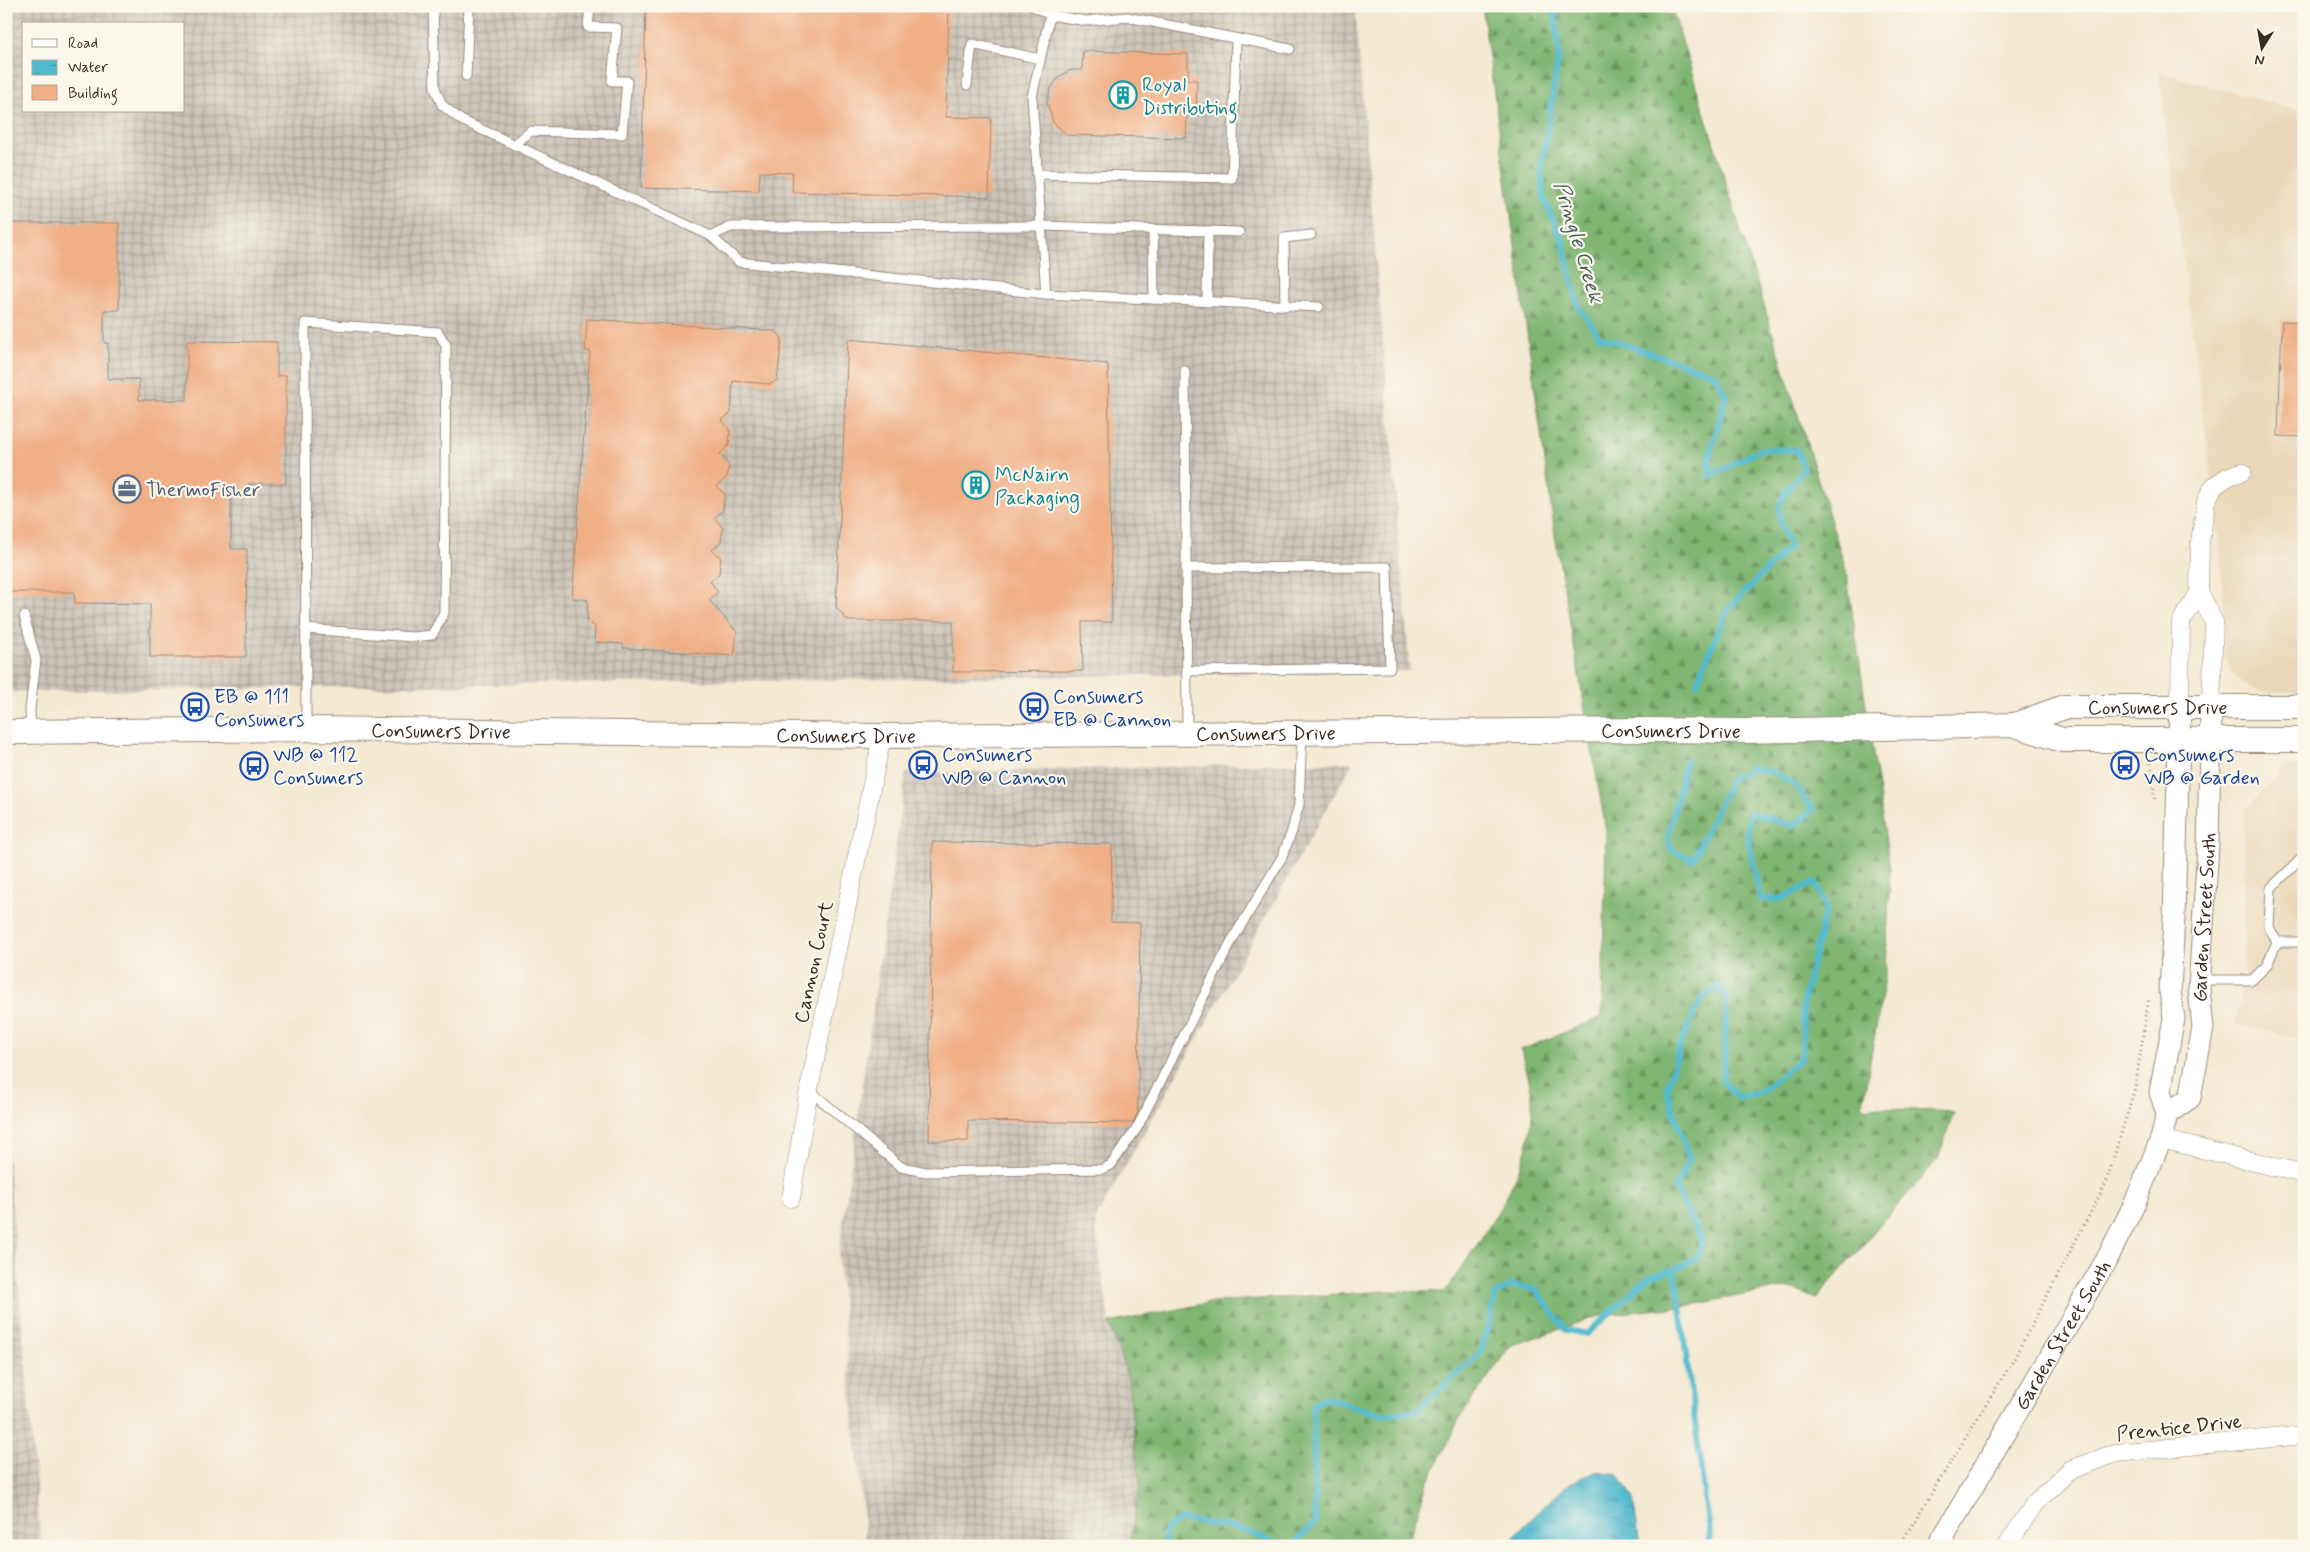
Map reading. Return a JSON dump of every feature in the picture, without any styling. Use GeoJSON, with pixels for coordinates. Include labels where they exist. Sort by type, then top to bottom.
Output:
{"type":"FeatureCollection","features":[{"type":"Feature","properties":{"kind":"main road","name":"Consumers Drive"},"geometry":{"type":"LineString","coordinates":[[6,732],[306,729],[882,736],[1650,730],[1745,731],[2015,725],[2064,707],[2304,707]]}},
{"type":"Feature","properties":{"kind":"main road","name":"Consumers Drive"},"geometry":{"type":"LineString","coordinates":[[2015,725],[2062,740],[2304,740]]}},
{"type":"Feature","properties":{"kind":"street"},"geometry":{"type":"LineString","coordinates":[[2211,708],[2214,622],[2199,593],[2200,543],[2206,501],[2214,486],[2229,476],[2242,472]]}},
{"type":"Feature","properties":{"kind":"street"},"geometry":{"type":"LineString","coordinates":[[2180,707],[2181,622],[2199,593]]}},
{"type":"Feature","properties":{"kind":"street","name":"Garden Street South"},"geometry":{"type":"LineString","coordinates":[[1938,1546],[2107,1259],[2134,1206],[2161,1139],[2167,1114],[2160,1092],[2174,1019],[2170,991],[2180,707]]}},
{"type":"Feature","properties":{"kind":"street","name":"Garden Street South"},"geometry":{"type":"LineString","coordinates":[[2167,1114],[2190,1098],[2203,1028],[2200,980],[2208,846],[2211,708]]}},
{"type":"Feature","properties":{"kind":"street","name":"Cannon Court"},"geometry":{"type":"LineString","coordinates":[[791,1198],[808,1089],[882,736]]}},
{"type":"Feature","properties":{"kind":"street"},"geometry":{"type":"LineString","coordinates":[[2161,1139],[2304,1174]]}},
{"type":"Feature","properties":{"kind":"street","name":"Prentice Drive"},"geometry":{"type":"LineString","coordinates":[[2007,1546],[2035,1503],[2070,1470],[2116,1453],[2304,1435]]}},
{"type":"Feature","properties":{"kind":"lane"},"geometry":{"type":"LineString","coordinates":[[433,6],[435,88],[442,105],[461,120],[711,236],[739,262],[1046,294],[1319,307]]}},
{"type":"Feature","properties":{"kind":"lane"},"geometry":{"type":"LineString","coordinates":[[466,76],[469,6]]}},
{"type":"Feature","properties":{"kind":"lane"},"geometry":{"type":"LineString","coordinates":[[514,145],[531,131],[622,134],[626,81],[612,81],[617,28],[588,27],[590,6]]}},
{"type":"Feature","properties":{"kind":"lane"},"geometry":{"type":"LineString","coordinates":[[1033,6],[1086,20],[1127,17],[1290,49]]}},
{"type":"Feature","properties":{"kind":"lane"},"geometry":{"type":"LineString","coordinates":[[1046,294],[1032,97],[1051,11]]}},
{"type":"Feature","properties":{"kind":"lane"},"geometry":{"type":"LineString","coordinates":[[1037,174],[1232,178],[1236,39]]}},
{"type":"Feature","properties":{"kind":"lane"},"geometry":{"type":"LineString","coordinates":[[967,85],[972,44],[1040,59]]}},
{"type":"Feature","properties":{"kind":"lane"},"geometry":{"type":"LineString","coordinates":[[711,236],[731,227],[1041,226],[1239,232]]}},
{"type":"Feature","properties":{"kind":"lane"},"geometry":{"type":"LineString","coordinates":[[1154,230],[1154,299]]}},
{"type":"Feature","properties":{"kind":"lane"},"geometry":{"type":"LineString","coordinates":[[1206,302],[1208,232]]}},
{"type":"Feature","properties":{"kind":"lane"},"geometry":{"type":"LineString","coordinates":[[1285,306],[1284,238],[1312,235]]}},
{"type":"Feature","properties":{"kind":"lane"},"geometry":{"type":"LineString","coordinates":[[305,629],[413,637],[432,635],[444,613],[446,345],[438,332],[305,323],[305,629],[306,729]]}},
{"type":"Feature","properties":{"kind":"lane"},"geometry":{"type":"LineString","coordinates":[[1185,371],[1187,734]]}},
{"type":"Feature","properties":{"kind":"lane"},"geometry":{"type":"LineString","coordinates":[[1186,568],[1388,567],[1390,668],[1187,671]]}},
{"type":"Feature","properties":{"kind":"lane"},"geometry":{"type":"LineString","coordinates":[[24,616],[36,660],[30,709],[31,732]]}},
{"type":"Feature","properties":{"kind":"lane"},"geometry":{"type":"LineString","coordinates":[[808,1089],[901,1167],[911,1170],[926,1172],[1103,1169],[1111,1165],[1137,1128],[1230,942],[1282,857],[1292,831],[1299,804],[1302,733]]}},
{"type":"Feature","properties":{"kind":"lane"},"geometry":{"type":"LineString","coordinates":[[2200,980],[2232,982],[2252,980],[2268,965],[2277,942],[2269,927],[2271,888],[2304,856]]}},
{"type":"Feature","properties":{"kind":"lane"},"geometry":{"type":"LineString","coordinates":[[2277,942],[2304,942]]}},
{"type":"Feature","properties":{"kind":"path"},"geometry":{"type":"LineString","coordinates":[[2151,763],[2156,806]]}},
{"type":"Feature","properties":{"kind":"path"},"geometry":{"type":"LineString","coordinates":[[1899,1546],[2014,1359],[2106,1184],[2135,1088],[2150,993]]}},
{"type":"Feature","properties":{"kind":"shaded area"},"geometry":{"type":"Polygon","coordinates":[[[6,6],[1355,6],[1410,671],[6,692],[6,6]]]}},
{"type":"Feature","properties":{"kind":"shaded area"},"geometry":{"type":"Polygon","coordinates":[[[2159,72],[2304,112],[2304,692],[2267,692],[2253,689],[2240,681],[2231,671],[2225,656],[2221,555],[2159,72]]]}},
{"type":"Feature","properties":{"kind":"shaded area"},"geometry":{"type":"Polygon","coordinates":[[[1353,762],[1095,1220],[1109,1323],[1127,1374],[1140,1484],[1129,1546],[866,1546],[838,1259],[906,773],[1353,762]]]}},
{"type":"Feature","properties":{"kind":"shaded area"},"geometry":{"type":"Polygon","coordinates":[[[2287,767],[2304,767],[2304,1039],[2235,1024],[2244,975],[2244,810],[2287,767]]]}},
{"type":"Feature","properties":{"kind":"shaded area"},"geometry":{"type":"Polygon","coordinates":[[[6,1137],[41,1546],[6,1546],[6,1137]]]}},
{"type":"Feature","properties":{"kind":"green space"},"geometry":{"type":"Polygon","coordinates":[[[1482,6],[1631,6],[1674,15],[1846,570],[1890,869],[1886,972],[1862,1107],[1954,1112],[1938,1159],[1816,1299],[1787,1287],[1680,1307],[1602,1315],[1510,1346],[1459,1419],[1426,1487],[1407,1546],[1129,1546],[1140,1484],[1127,1374],[1109,1323],[1213,1302],[1387,1291],[1445,1292],[1504,1202],[1525,1152],[1531,1127],[1532,1096],[1521,1050],[1602,1017],[1606,831],[1556,542],[1482,6]]]}},
{"type":"Feature","properties":{"kind":"water"},"geometry":{"type":"Polygon","coordinates":[[[1595,1471],[1618,1474],[1633,1498],[1640,1546],[1490,1546],[1511,1539],[1564,1487],[1595,1471]]]}},
{"type":"Feature","properties":{"kind":"building"},"geometry":{"type":"Polygon","coordinates":[[[646,6],[949,6],[946,117],[991,118],[989,197],[792,192],[793,173],[760,172],[759,191],[641,188],[646,6]]]}},
{"type":"Feature","properties":{"kind":"building","name":"Royal Distributing"},"geometry":{"type":"Polygon","coordinates":[[[1083,51],[1188,54],[1188,80],[1197,80],[1196,109],[1187,109],[1186,138],[1067,135],[1053,122],[1047,102],[1051,88],[1059,77],[1071,70],[1082,70],[1083,51]]]}},
{"type":"Feature","properties":{"kind":"building","name":"ThermoFisher"},"geometry":{"type":"Polygon","coordinates":[[[6,223],[119,223],[119,310],[104,310],[104,343],[108,343],[108,379],[139,379],[139,400],[187,400],[187,341],[277,342],[277,376],[286,375],[286,484],[249,484],[249,494],[231,494],[231,549],[247,549],[246,657],[150,657],[150,604],[75,603],[74,592],[6,592],[6,223]]]}},
{"type":"Feature","properties":{"kind":"building"},"geometry":{"type":"Polygon","coordinates":[[[587,319],[776,331],[782,338],[777,380],[771,384],[733,381],[731,413],[722,420],[730,430],[729,445],[720,454],[729,465],[727,477],[717,486],[725,495],[723,510],[715,518],[723,528],[721,542],[712,550],[721,558],[719,574],[710,581],[718,592],[709,600],[737,632],[734,656],[623,648],[623,644],[594,642],[595,627],[587,619],[588,600],[572,598],[590,351],[585,351],[587,319]]]}},
{"type":"Feature","properties":{"kind":"building"},"geometry":{"type":"Polygon","coordinates":[[[2282,321],[2304,322],[2304,437],[2278,436],[2282,321]]]}},
{"type":"Feature","properties":{"kind":"building","name":"McNairn Packaging"},"geometry":{"type":"Polygon","coordinates":[[[848,339],[1108,364],[1112,622],[1082,622],[1083,671],[953,672],[953,621],[848,621],[836,607],[848,339]]]}},
{"type":"Feature","properties":{"kind":"building"},"geometry":{"type":"Polygon","coordinates":[[[932,842],[1112,844],[1111,922],[1140,923],[1138,1112],[1133,1123],[968,1121],[968,1141],[929,1141],[932,842]]]}},
{"type":"Feature","properties":{"kind":"waterway","name":"Pringle Creek"},"geometry":{"type":"LineString","coordinates":[[1554,6],[1559,54],[1541,172],[1544,199],[1563,241],[1578,306],[1599,336],[1714,374],[1726,396],[1709,459],[1710,476],[1762,449],[1797,450],[1804,469],[1787,490],[1780,505],[1781,521],[1790,546],[1727,610],[1697,683]]}},
{"type":"Feature","properties":{"kind":"waterway","name":"Pringle Creek"},"geometry":{"type":"LineString","coordinates":[[1293,1546],[1315,1522],[1313,1405],[1326,1398],[1383,1415],[1417,1411],[1481,1352],[1496,1294],[1512,1285],[1536,1290],[1566,1330],[1587,1334],[1650,1276],[1675,1269],[1698,1257],[1702,1240],[1675,1188],[1689,1159],[1667,1090],[1681,1042],[1702,997],[1720,986],[1727,999],[1723,1081],[1738,1098],[1760,1093],[1802,1058],[1803,1003],[1826,907],[1815,882],[1781,899],[1761,899],[1747,834],[1751,813],[1793,826],[1813,810],[1796,786],[1776,773],[1752,768],[1732,778],[1693,860],[1672,850],[1668,838],[1686,760]]}},
{"type":"Feature","properties":{"kind":"waterway"},"geometry":{"type":"LineString","coordinates":[[1675,1269],[1711,1546]]}},
{"type":"Feature","properties":{"kind":"waterway","name":"Pringle Creek"},"geometry":{"type":"LineString","coordinates":[[1164,1546],[1166,1529],[1181,1519],[1241,1529],[1283,1546]]}},
{"type":"Feature","properties":{"kind":"place","name":"Royal Distributing"},"geometry":{"type":"Point","coordinates":[1123,95]}},
{"type":"Feature","properties":{"kind":"place","name":"McNairn Packaging"},"geometry":{"type":"Point","coordinates":[976,485]}},
{"type":"Feature","properties":{"kind":"place","name":"ThermoFisher"},"geometry":{"type":"Point","coordinates":[127,489]}},
{"type":"Feature","properties":{"kind":"place","name":"EB @ 111 Consumers"},"geometry":{"type":"Point","coordinates":[195,707]}},
{"type":"Feature","properties":{"kind":"place","name":"Consumers EB @ Cannon"},"geometry":{"type":"Point","coordinates":[1034,707]}},
{"type":"Feature","properties":{"kind":"place","name":"Consumers WB @ Cannon"},"geometry":{"type":"Point","coordinates":[923,765]}},
{"type":"Feature","properties":{"kind":"place","name":"Consumers WB @ Garden"},"geometry":{"type":"Point","coordinates":[2125,765]}},
{"type":"Feature","properties":{"kind":"place","name":"WB @ 112 Consumers"},"geometry":{"type":"Point","coordinates":[254,766]}}]}
